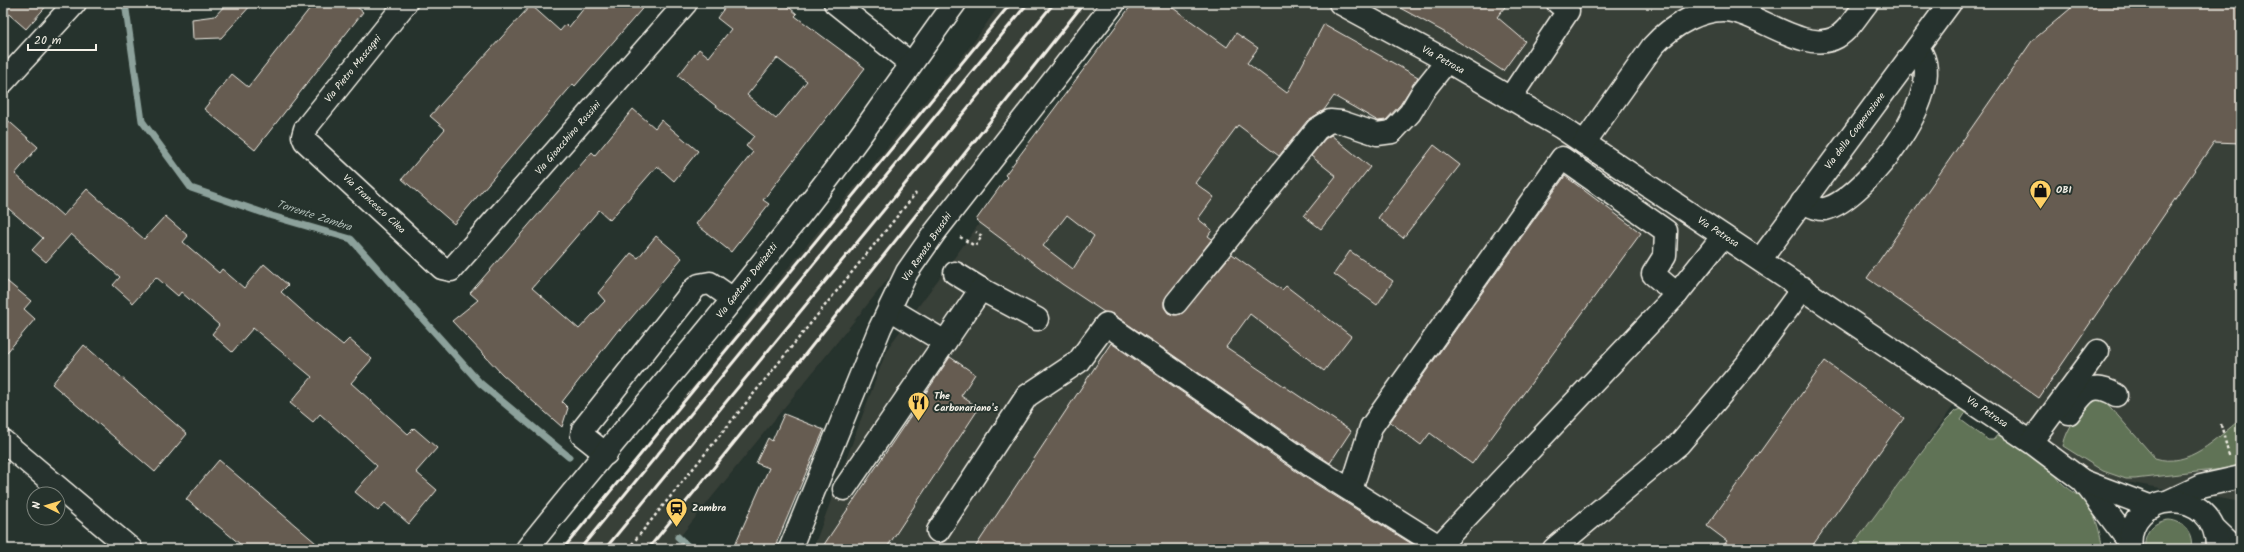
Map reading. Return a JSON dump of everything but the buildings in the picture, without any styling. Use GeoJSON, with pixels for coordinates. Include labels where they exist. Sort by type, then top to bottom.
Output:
{"type":"FeatureCollection","features":[{"type":"Feature","properties":{"kind":"street"},"geometry":{"type":"LineString","coordinates":[[3,82],[75,3]]}},
{"type":"Feature","properties":{"kind":"street","name":"Via Pietro Mascagni"},"geometry":{"type":"LineString","coordinates":[[303,136],[305,129],[406,3]]}},
{"type":"Feature","properties":{"kind":"street","name":"Via Gioacchino Rossini"},"geometry":{"type":"LineString","coordinates":[[448,270],[454,267],[686,3]]}},
{"type":"Feature","properties":{"kind":"street"},"geometry":{"type":"LineString","coordinates":[[835,3],[910,63]]}},
{"type":"Feature","properties":{"kind":"street","name":"Via Gaetano Donizetti"},"geometry":{"type":"LineString","coordinates":[[527,549],[570,494],[606,454],[733,299],[878,112],[910,63],[955,3]]}},
{"type":"Feature","properties":{"kind":"street","name":"Via Renato Bruschi"},"geometry":{"type":"LineString","coordinates":[[790,549],[890,309],[907,272],[935,232],[1114,3]]}},
{"type":"Feature","properties":{"kind":"street","name":"Via Petrosa"},"geometry":{"type":"LineString","coordinates":[[1340,3],[1447,61],[1584,143],[2037,446],[2083,481],[2130,546]]}},
{"type":"Feature","properties":{"kind":"street"},"geometry":{"type":"LineString","coordinates":[[1510,98],[1568,11],[1558,3]]}},
{"type":"Feature","properties":{"kind":"street"},"geometry":{"type":"LineString","coordinates":[[1584,143],[1652,46],[1670,30],[1686,20],[1715,12],[1734,11],[1796,36],[1813,41],[1824,41],[1837,37],[1848,27],[1867,3]]}},
{"type":"Feature","properties":{"kind":"street","name":"Via della Cooperazione"},"geometry":{"type":"LineString","coordinates":[[1760,260],[1950,3]]}},
{"type":"Feature","properties":{"kind":"street"},"geometry":{"type":"LineString","coordinates":[[1802,202],[1824,209],[1838,204],[1871,176],[1885,160],[1915,111],[1924,91],[1927,71],[1926,61],[1923,54],[1917,48]]}},
{"type":"Feature","properties":{"kind":"street"},"geometry":{"type":"LineString","coordinates":[[1176,303],[1317,129],[1330,121],[1377,134],[1392,132],[1410,113],[1423,91],[1447,61]]}},
{"type":"Feature","properties":{"kind":"street","name":"Via Francesco Cilea"},"geometry":{"type":"LineString","coordinates":[[303,136],[305,141],[442,268],[448,270]]}},
{"type":"Feature","properties":{"kind":"street"},"geometry":{"type":"LineString","coordinates":[[1351,490],[1371,427],[1562,158],[1666,231],[1665,255],[1653,274],[1677,294]]}},
{"type":"Feature","properties":{"kind":"street"},"geometry":{"type":"LineString","coordinates":[[938,531],[1027,396],[1078,362],[1106,324],[1310,464],[1442,547],[1677,294],[1723,236]]}},
{"type":"Feature","properties":{"kind":"street"},"geometry":{"type":"LineString","coordinates":[[955,273],[981,289],[1037,319]]}},
{"type":"Feature","properties":{"kind":"street"},"geometry":{"type":"LineString","coordinates":[[606,454],[582,435],[583,429],[694,289],[699,285],[710,284],[733,299]]}},
{"type":"Feature","properties":{"kind":"street"},"geometry":{"type":"LineString","coordinates":[[1554,549],[1679,444],[1747,364],[1802,288]]}},
{"type":"Feature","properties":{"kind":"street"},"geometry":{"type":"LineString","coordinates":[[844,489],[981,289]]}},
{"type":"Feature","properties":{"kind":"street"},"geometry":{"type":"LineString","coordinates":[[890,309],[945,342]]}},
{"type":"Feature","properties":{"kind":"street"},"geometry":{"type":"LineString","coordinates":[[2037,446],[2098,351]]}},
{"type":"Feature","properties":{"kind":"street"},"geometry":{"type":"LineString","coordinates":[[2037,446],[2085,392],[2096,388],[2116,395]]}},
{"type":"Feature","properties":{"kind":"street"},"geometry":{"type":"LineString","coordinates":[[3,441],[131,549]]}},
{"type":"Feature","properties":{"kind":"street"},"geometry":{"type":"LineString","coordinates":[[2160,504],[2201,486],[2241,477]]}},
{"type":"Feature","properties":{"kind":"street","name":"Via Petrosa"},"geometry":{"type":"LineString","coordinates":[[2083,481],[2160,504],[2179,501],[2193,505],[2206,515],[2214,528],[2236,549]]}},
{"type":"Feature","properties":{"kind":"street","name":"Via Petrosa"},"geometry":{"type":"LineString","coordinates":[[2130,546],[2133,528],[2138,520],[2160,504]]}},
{"type":"Feature","properties":{"kind":"street","name":"Via Petrosa"},"geometry":{"type":"LineString","coordinates":[[2214,528],[2217,549]]}},
{"type":"Feature","properties":{"kind":"path"},"geometry":{"type":"LineString","coordinates":[[628,549],[916,193]]}},
{"type":"Feature","properties":{"kind":"path"},"geometry":{"type":"LineString","coordinates":[[970,243],[975,246],[982,236],[976,232]]}},
{"type":"Feature","properties":{"kind":"shaded area"},"geometry":{"type":"Polygon","coordinates":[[[1001,3],[1103,3],[930,227],[670,549],[563,549],[765,296],[973,43],[1001,3]]]}},
{"type":"Feature","properties":{"kind":"shaded area"},"geometry":{"type":"Polygon","coordinates":[[[1142,3],[2241,3],[2241,502],[2092,476],[1966,388],[1852,549],[813,549],[887,349],[1142,3]]]}},
{"type":"Feature","properties":{"kind":"green space"},"geometry":{"type":"Polygon","coordinates":[[[2094,398],[2104,400],[2155,458],[2167,460],[2191,456],[2212,443],[2241,419],[2241,467],[2135,479],[2126,479],[2103,471],[2063,446],[2071,426],[2079,414],[2094,398]]]}},
{"type":"Feature","properties":{"kind":"green space"},"geometry":{"type":"Polygon","coordinates":[[[1963,408],[1968,409],[1961,420],[1988,440],[1993,440],[2000,432],[2056,472],[2062,483],[2087,503],[2094,515],[2103,549],[1850,549],[1946,420],[1955,411],[1963,408]]]}},
{"type":"Feature","properties":{"kind":"green space"},"geometry":{"type":"Polygon","coordinates":[[[2169,520],[2179,523],[2187,529],[2192,543],[2191,549],[2145,549],[2147,533],[2150,529],[2158,523],[2169,520]]]}},
{"type":"Feature","properties":{"kind":"waterway","name":"Torrente Zambra"},"geometry":{"type":"LineString","coordinates":[[125,3],[142,121],[191,188],[272,216],[351,239],[480,383],[569,457]]}},
{"type":"Feature","properties":{"kind":"waterway","name":"Torrente Zambra"},"geometry":{"type":"LineString","coordinates":[[678,537],[691,549]]}},
{"type":"Feature","properties":{"kind":"railway"},"geometry":{"type":"LineString","coordinates":[[563,549],[1011,3]]}},
{"type":"Feature","properties":{"kind":"railway"},"geometry":{"type":"LineString","coordinates":[[580,549],[1028,3]]}},
{"type":"Feature","properties":{"kind":"railway"},"geometry":{"type":"LineString","coordinates":[[605,549],[1054,3]]}},
{"type":"Feature","properties":{"kind":"railway"},"geometry":{"type":"LineString","coordinates":[[648,549],[788,376],[1084,3]]}},
{"type":"Feature","properties":{"kind":"place","name":"OBI"},"geometry":{"type":"Point","coordinates":[2041,210]}},
{"type":"Feature","properties":{"kind":"place","name":"The Carbonariano's"},"geometry":{"type":"Point","coordinates":[919,422]}},
{"type":"Feature","properties":{"kind":"place","name":"Zambra"},"geometry":{"type":"Point","coordinates":[677,528]}}]}
